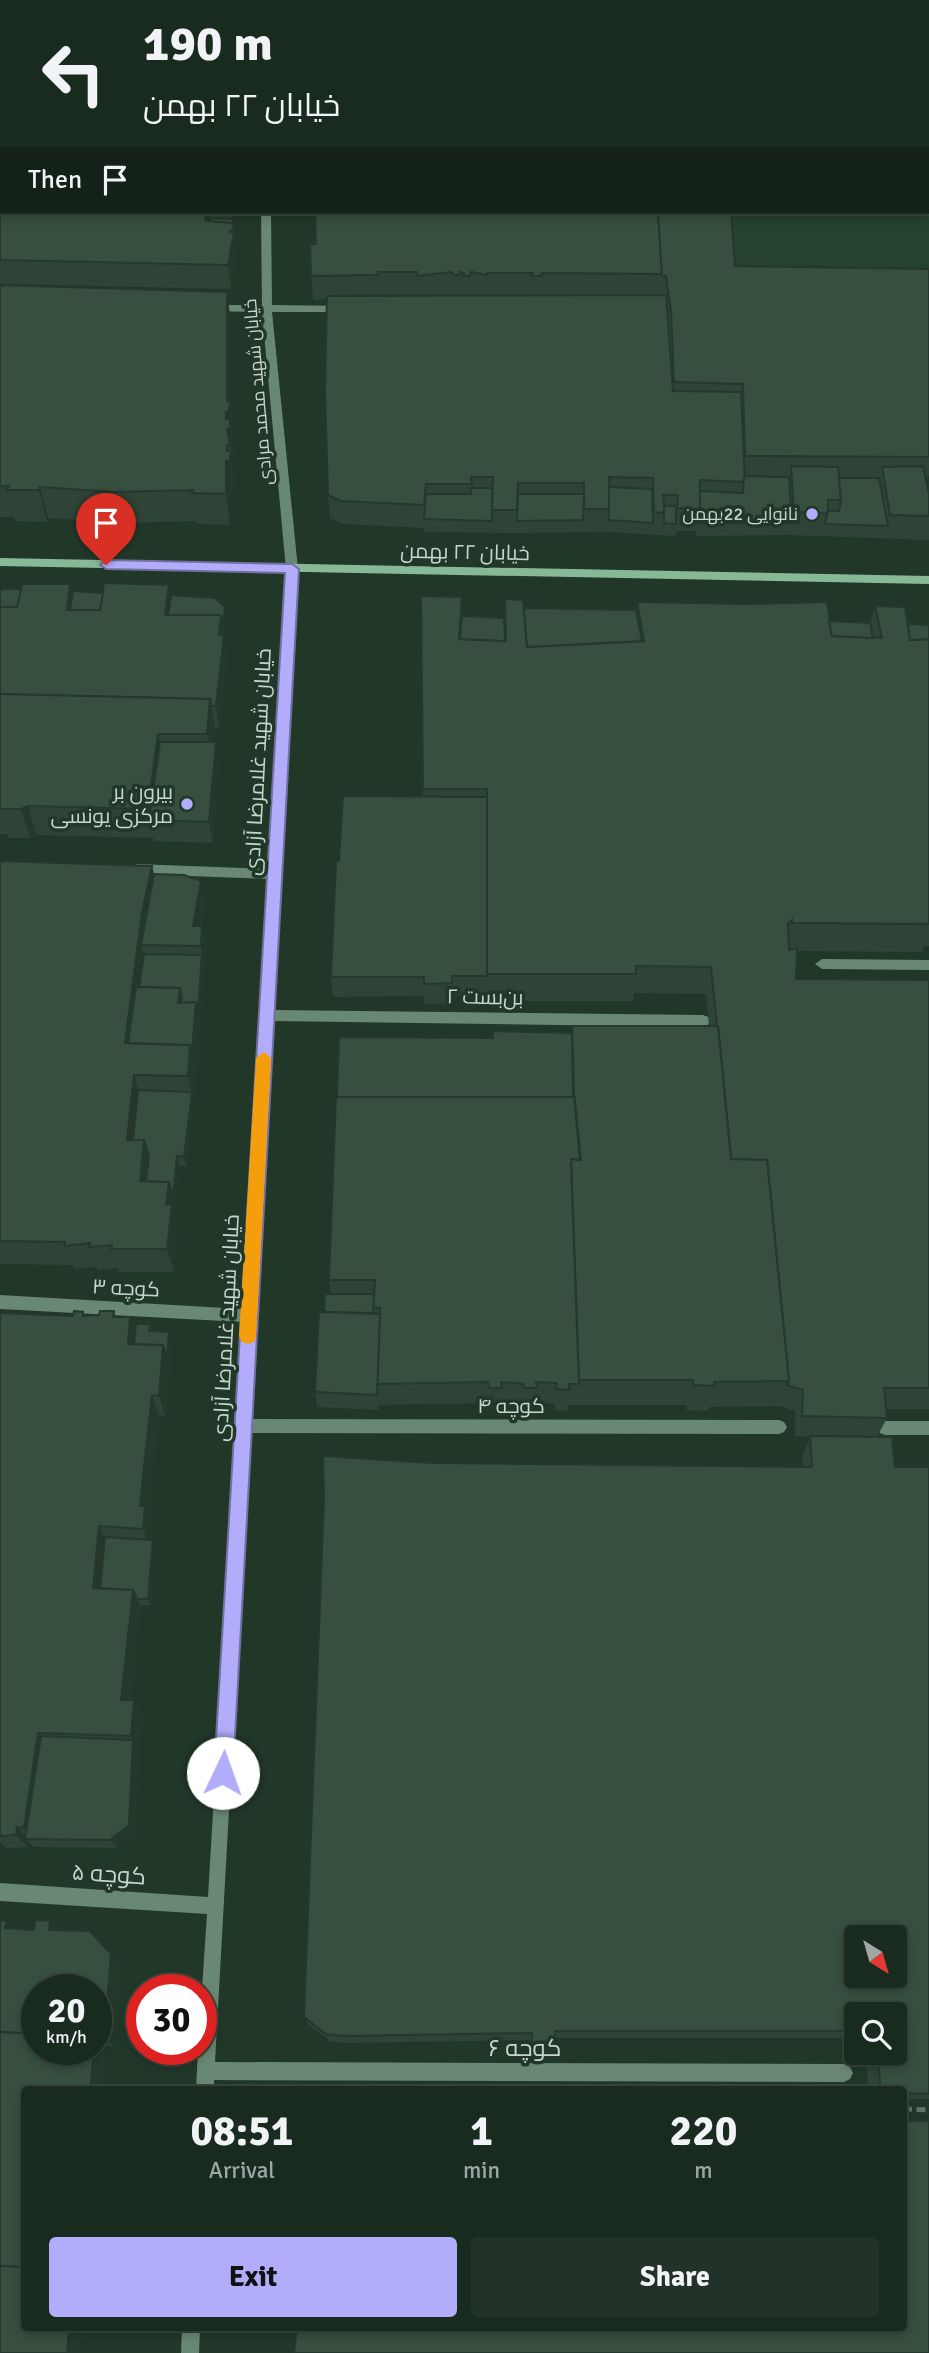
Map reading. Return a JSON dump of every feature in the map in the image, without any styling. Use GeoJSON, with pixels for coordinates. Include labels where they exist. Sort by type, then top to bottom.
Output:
{"type":"FeatureCollection","features":[{"type":"Feature","properties":{"kind":"street","name":"خیابان شهید محمد مرادی"},"geometry":{"type":"LineString","coordinates":[[266,214],[267,309],[292,569]]}},
{"type":"Feature","properties":{"kind":"street"},"geometry":{"type":"LineString","coordinates":[[200,308],[364,309]]}},
{"type":"Feature","properties":{"kind":"street","name":"خیابان ۲۲ بهمن"},"geometry":{"type":"LineString","coordinates":[[0,562],[929,580]]}},
{"type":"Feature","properties":{"kind":"street","name":"خیابان شهید غلامرضا آزادی"},"geometry":{"type":"LineString","coordinates":[[205,2080],[292,569]]}},
{"type":"Feature","properties":{"kind":"street"},"geometry":{"type":"LineString","coordinates":[[124,869],[275,874]]}},
{"type":"Feature","properties":{"kind":"street"},"geometry":{"type":"LineString","coordinates":[[822,964],[929,965]]}},
{"type":"Feature","properties":{"kind":"street","name":"بن‌بست ۲"},"geometry":{"type":"LineString","coordinates":[[266,1014],[703,1021]]}},
{"type":"Feature","properties":{"kind":"street","name":"کوچه ۳"},"geometry":{"type":"LineString","coordinates":[[0,1302],[249,1316]]}},
{"type":"Feature","properties":{"kind":"street","name":"کوچه ۴"},"geometry":{"type":"LineString","coordinates":[[243,1426],[779,1427]]}},
{"type":"Feature","properties":{"kind":"street"},"geometry":{"type":"LineString","coordinates":[[885,1428],[929,1428]]}},
{"type":"Feature","properties":{"kind":"street","name":"کوچه ۵"},"geometry":{"type":"LineString","coordinates":[[0,1892],[215,1906]]}},
{"type":"Feature","properties":{"kind":"street","name":"کوچه ۶"},"geometry":{"type":"LineString","coordinates":[[205,2080],[844,2074]]}},
{"type":"Feature","properties":{"kind":"street"},"geometry":{"type":"LineString","coordinates":[[190,2353],[191,2331]]}},
{"type":"Feature","properties":{"kind":"path"},"geometry":{"type":"LineString","coordinates":[[907,2109],[929,2110]]}},
{"type":"Feature","properties":{"kind":"shaded area"},"geometry":{"type":"Polygon","coordinates":[[[726,214],[929,214],[929,300],[730,299],[726,214]]]}},
{"type":"Feature","properties":{"kind":"building"},"geometry":{"type":"Polygon","coordinates":[[[0,214],[206,214],[205,220],[234,223],[233,230],[229,232],[234,232],[228,265],[0,260],[0,214]]]}},
{"type":"Feature","properties":{"kind":"building"},"geometry":{"type":"Polygon","coordinates":[[[315,214],[658,214],[662,274],[542,273],[541,276],[532,276],[533,273],[487,275],[471,272],[470,276],[463,276],[464,273],[454,275],[451,272],[417,276],[417,272],[378,272],[377,275],[311,276],[310,244],[316,244],[315,214]]]}},
{"type":"Feature","properties":{"kind":"building"},"geometry":{"type":"Polygon","coordinates":[[[658,214],[731,214],[735,266],[929,269],[929,457],[745,456],[743,384],[674,382],[671,311],[666,276],[662,276],[658,214]]]}},
{"type":"Feature","properties":{"kind":"building"},"geometry":{"type":"Polygon","coordinates":[[[210,218],[233,219],[233,223],[209,221],[210,218]]]}},
{"type":"Feature","properties":{"kind":"building"},"geometry":{"type":"Polygon","coordinates":[[[0,285],[227,292],[227,401],[230,401],[226,419],[230,419],[230,428],[227,429],[230,445],[227,445],[227,451],[231,451],[230,460],[226,461],[226,494],[192,493],[193,490],[114,492],[40,487],[39,490],[7,490],[9,486],[0,486],[0,285]]]}},
{"type":"Feature","properties":{"kind":"building"},"geometry":{"type":"Polygon","coordinates":[[[666,295],[673,391],[741,392],[745,482],[700,480],[700,509],[677,508],[678,495],[663,495],[665,513],[654,512],[653,478],[609,477],[610,509],[584,509],[584,483],[518,483],[517,510],[492,510],[493,477],[471,477],[472,484],[426,484],[424,505],[341,501],[328,495],[325,391],[327,296],[666,295]]]}},
{"type":"Feature","properties":{"kind":"building"},"geometry":{"type":"Polygon","coordinates":[[[791,466],[838,467],[841,500],[828,500],[828,513],[794,512],[791,466]]]}},
{"type":"Feature","properties":{"kind":"building"},"geometry":{"type":"Polygon","coordinates":[[[923,466],[929,493],[929,516],[890,515],[882,467],[923,466]]]}},
{"type":"Feature","properties":{"kind":"building"},"geometry":{"type":"Polygon","coordinates":[[[744,476],[789,477],[792,523],[698,523],[700,491],[743,493],[744,476]]]}},
{"type":"Feature","properties":{"kind":"building"},"geometry":{"type":"Polygon","coordinates":[[[839,478],[879,478],[888,526],[825,524],[828,511],[839,511],[839,478]]]}},
{"type":"Feature","properties":{"kind":"building"},"geometry":{"type":"Polygon","coordinates":[[[609,487],[652,489],[653,523],[609,520],[609,487]]]}},
{"type":"Feature","properties":{"kind":"building"},"geometry":{"type":"Polygon","coordinates":[[[471,488],[492,488],[492,521],[424,519],[426,494],[471,494],[471,488]]]}},
{"type":"Feature","properties":{"kind":"building"},"geometry":{"type":"Polygon","coordinates":[[[518,494],[584,494],[583,520],[517,521],[518,494]]]}},
{"type":"Feature","properties":{"kind":"building"},"geometry":{"type":"Polygon","coordinates":[[[664,506],[676,506],[676,524],[664,523],[664,506]]]}},
{"type":"Feature","properties":{"kind":"building"},"geometry":{"type":"Polygon","coordinates":[[[104,583],[169,585],[165,615],[221,615],[219,635],[224,635],[216,706],[212,706],[210,699],[0,694],[0,607],[17,607],[22,584],[70,584],[67,610],[100,610],[104,583]]]}},
{"type":"Feature","properties":{"kind":"building"},"geometry":{"type":"Polygon","coordinates":[[[0,589],[21,589],[17,607],[0,607],[0,589]]]}},
{"type":"Feature","properties":{"kind":"building"},"geometry":{"type":"Polygon","coordinates":[[[73,591],[103,593],[100,610],[70,610],[73,591]]]}},
{"type":"Feature","properties":{"kind":"building"},"geometry":{"type":"Polygon","coordinates":[[[171,595],[215,598],[225,607],[223,626],[221,615],[168,615],[171,595]]]}},
{"type":"Feature","properties":{"kind":"building"},"geometry":{"type":"Polygon","coordinates":[[[421,596],[462,597],[459,639],[506,641],[505,599],[523,600],[527,647],[644,641],[637,602],[827,602],[832,636],[882,638],[875,606],[905,607],[910,640],[929,639],[929,924],[792,923],[792,920],[788,924],[789,950],[797,948],[796,979],[929,980],[929,1388],[884,1388],[887,1418],[802,1416],[803,1390],[787,1385],[789,1381],[767,1160],[731,1159],[711,967],[636,966],[636,974],[486,974],[487,789],[423,789],[421,596]]]}},
{"type":"Feature","properties":{"kind":"building"},"geometry":{"type":"Polygon","coordinates":[[[524,608],[636,610],[642,641],[527,647],[524,608]]]}},
{"type":"Feature","properties":{"kind":"building"},"geometry":{"type":"Polygon","coordinates":[[[462,616],[504,618],[505,641],[460,639],[462,616]]]}},
{"type":"Feature","properties":{"kind":"building"},"geometry":{"type":"Polygon","coordinates":[[[829,621],[870,623],[873,638],[832,636],[829,621]]]}},
{"type":"Feature","properties":{"kind":"building"},"geometry":{"type":"Polygon","coordinates":[[[908,624],[929,625],[929,639],[910,640],[908,624]]]}},
{"type":"Feature","properties":{"kind":"building"},"geometry":{"type":"Polygon","coordinates":[[[0,694],[210,699],[207,734],[158,734],[148,809],[28,806],[21,809],[0,809],[0,694]]]}},
{"type":"Feature","properties":{"kind":"building","name":"بیرون بر مرکزی یونسی"},"geometry":{"type":"Polygon","coordinates":[[[160,742],[216,742],[209,822],[149,820],[160,742]]]}},
{"type":"Feature","properties":{"kind":"building"},"geometry":{"type":"Polygon","coordinates":[[[343,796],[487,797],[487,976],[452,976],[452,983],[424,984],[424,977],[331,977],[336,861],[339,861],[343,796]]]}},
{"type":"Feature","properties":{"kind":"building"},"geometry":{"type":"Polygon","coordinates":[[[0,861],[152,866],[142,913],[125,1043],[190,1045],[188,1076],[134,1075],[127,1140],[144,1140],[140,1181],[169,1182],[166,1205],[172,1204],[167,1249],[111,1249],[112,1245],[89,1247],[90,1243],[65,1246],[65,1242],[0,1241],[0,861]]]}},
{"type":"Feature","properties":{"kind":"building"},"geometry":{"type":"Polygon","coordinates":[[[154,874],[184,875],[201,881],[193,926],[202,926],[201,946],[141,945],[154,874]]]}},
{"type":"Feature","properties":{"kind":"building"},"geometry":{"type":"Polygon","coordinates":[[[144,954],[202,955],[198,1011],[196,1002],[181,1003],[180,988],[139,987],[144,954]]]}},
{"type":"Feature","properties":{"kind":"building"},"geometry":{"type":"Polygon","coordinates":[[[136,987],[180,988],[178,1003],[196,1002],[192,1052],[190,1045],[128,1043],[136,987]]]}},
{"type":"Feature","properties":{"kind":"building"},"geometry":{"type":"Polygon","coordinates":[[[572,1026],[718,1026],[731,1159],[767,1160],[789,1381],[714,1382],[715,1386],[693,1385],[693,1380],[579,1380],[571,1159],[581,1160],[574,1092],[572,1026]]]}},
{"type":"Feature","properties":{"kind":"building"},"geometry":{"type":"Polygon","coordinates":[[[493,1031],[572,1033],[573,1097],[337,1097],[339,1037],[493,1038],[493,1031]]]}},
{"type":"Feature","properties":{"kind":"building"},"geometry":{"type":"Polygon","coordinates":[[[138,1090],[192,1092],[184,1157],[177,1156],[173,1196],[169,1182],[146,1181],[149,1156],[144,1140],[133,1140],[138,1090]]]}},
{"type":"Feature","properties":{"kind":"building"},"geometry":{"type":"Polygon","coordinates":[[[336,1097],[574,1097],[580,1160],[571,1159],[579,1384],[569,1384],[569,1390],[556,1389],[557,1383],[536,1382],[537,1388],[524,1388],[524,1384],[501,1382],[502,1388],[489,1388],[488,1382],[377,1384],[380,1308],[373,1307],[375,1280],[329,1280],[336,1097]]]}},
{"type":"Feature","properties":{"kind":"building"},"geometry":{"type":"Polygon","coordinates":[[[325,1294],[374,1294],[373,1313],[324,1312],[325,1294]]]}},
{"type":"Feature","properties":{"kind":"building"},"geometry":{"type":"Polygon","coordinates":[[[74,1311],[83,1312],[83,1316],[99,1315],[100,1311],[114,1311],[113,1317],[130,1317],[128,1344],[163,1345],[159,1396],[152,1395],[143,1476],[140,1506],[145,1506],[143,1529],[99,1526],[93,1588],[133,1590],[121,1700],[134,1700],[131,1736],[38,1733],[24,1828],[17,1827],[16,1835],[0,1836],[0,1313],[73,1316],[74,1311]]]}},
{"type":"Feature","properties":{"kind":"building"},"geometry":{"type":"Polygon","coordinates":[[[319,1312],[380,1314],[377,1395],[315,1392],[319,1312]]]}},
{"type":"Feature","properties":{"kind":"building"},"geometry":{"type":"Polygon","coordinates":[[[136,1324],[150,1324],[149,1331],[169,1332],[167,1358],[163,1345],[134,1344],[136,1324]]]}},
{"type":"Feature","properties":{"kind":"building"},"geometry":{"type":"Polygon","coordinates":[[[810,1436],[892,1437],[895,1467],[929,1467],[929,2094],[907,2093],[907,2086],[881,2086],[878,2065],[907,2065],[907,2002],[844,2002],[844,2031],[555,2031],[555,2045],[532,2042],[532,2033],[326,2034],[304,2017],[324,1499],[323,1456],[433,1463],[812,1467],[810,1436]]]}},
{"type":"Feature","properties":{"kind":"building"},"geometry":{"type":"Polygon","coordinates":[[[105,1537],[153,1540],[148,1599],[137,1599],[133,1590],[100,1588],[105,1537]]]}},
{"type":"Feature","properties":{"kind":"building"},"geometry":{"type":"Polygon","coordinates":[[[41,1736],[133,1740],[129,1825],[110,1840],[25,1839],[41,1736]]]}},
{"type":"Feature","properties":{"kind":"building"},"geometry":{"type":"Polygon","coordinates":[[[0,1920],[7,1921],[5,1928],[34,1930],[35,1920],[50,1921],[49,1930],[90,1931],[111,1954],[109,1974],[21,1974],[21,2033],[0,2032],[0,1920]]]}},
{"type":"Feature","properties":{"kind":"building"},"geometry":{"type":"Polygon","coordinates":[[[0,2032],[21,2033],[21,2065],[92,2065],[90,2086],[21,2086],[21,2267],[0,2266],[0,2032]]]}},
{"type":"Feature","properties":{"kind":"building"},"geometry":{"type":"Polygon","coordinates":[[[907,2121],[929,2121],[929,2353],[294,2353],[297,2331],[907,2331],[907,2121]]]}},
{"type":"Feature","properties":{"kind":"building"},"geometry":{"type":"Polygon","coordinates":[[[0,2266],[21,2267],[21,2331],[69,2331],[67,2353],[0,2353],[0,2266]]]}},
{"type":"Feature","properties":{"kind":"slow traffic"},"geometry":{"type":"LineString","coordinates":[[248,1336],[264,1058]]}},
{"type":"Feature","properties":{"kind":"place","name":"نانوایی 22بهمن"},"geometry":{"type":"Point","coordinates":[812,514]}},
{"type":"Feature","properties":{"kind":"place","name":"بیرون بر مرکزی یونسی"},"geometry":{"type":"Point","coordinates":[187,804]}},
{"type":"Feature","properties":{"kind":"route"},"geometry":{"type":"LineString","coordinates":[[106,565],[292,569],[223,1773]]}}]}
